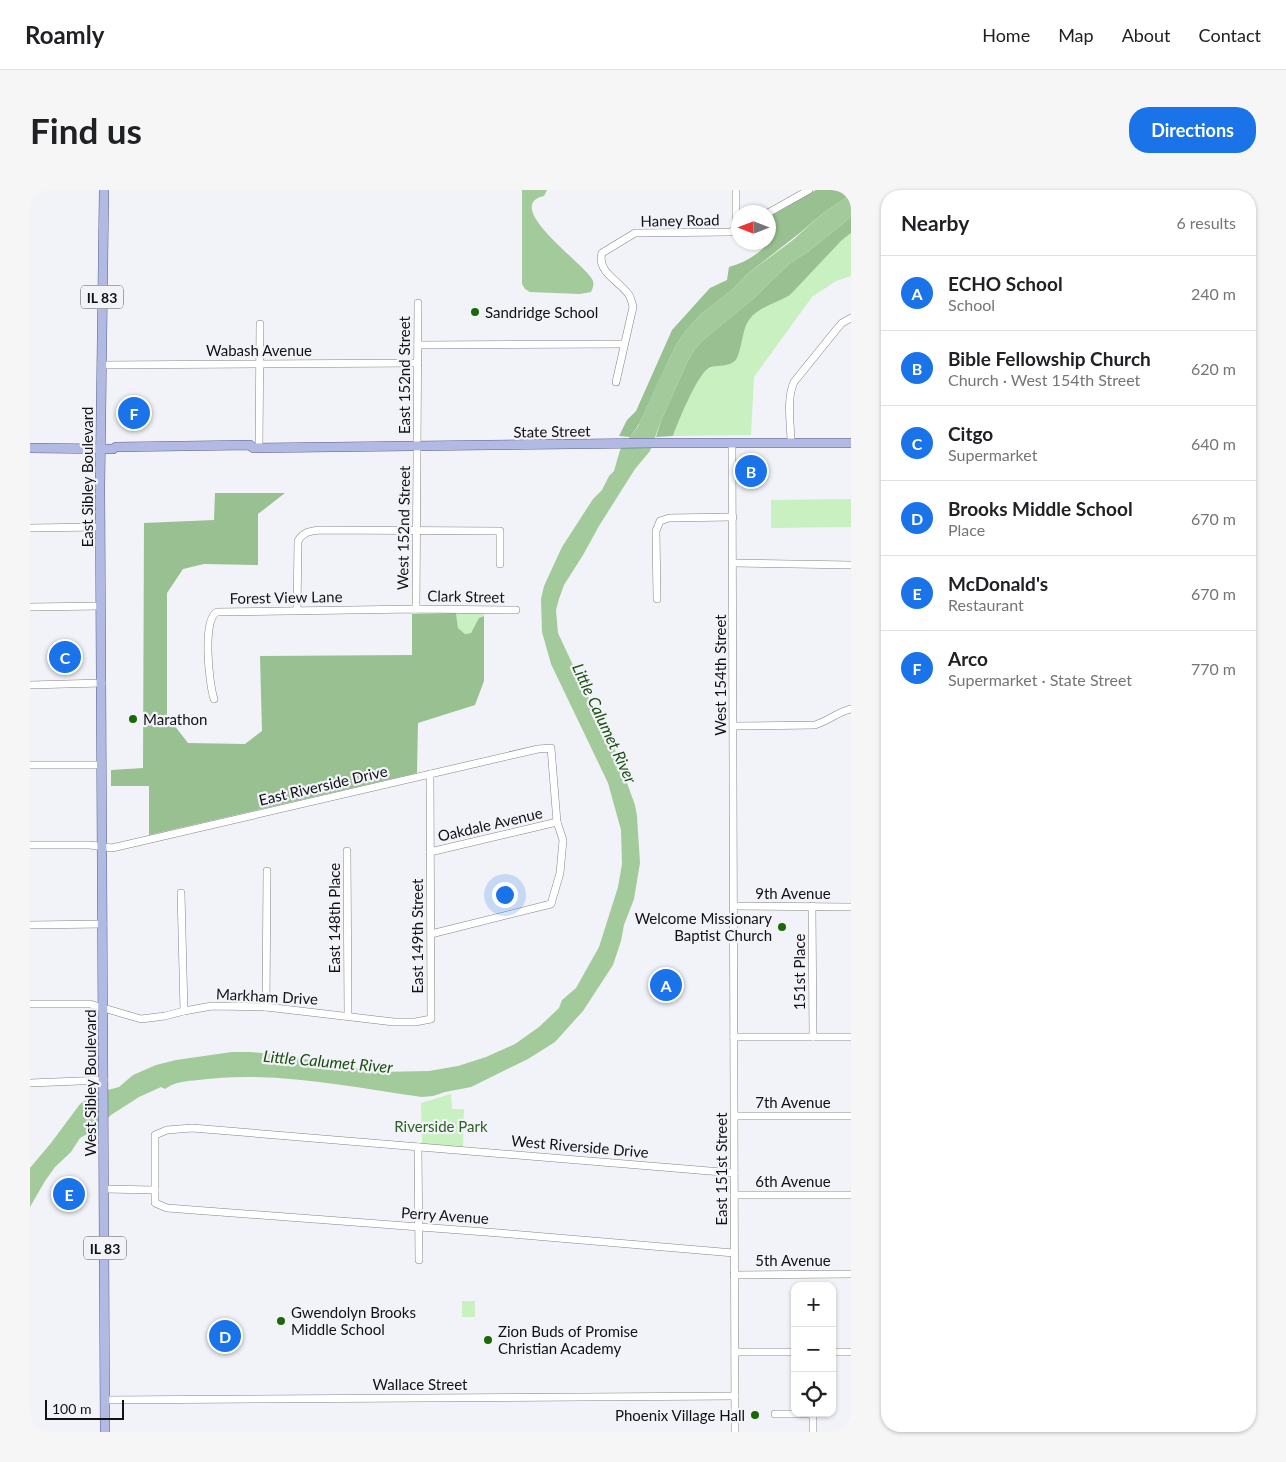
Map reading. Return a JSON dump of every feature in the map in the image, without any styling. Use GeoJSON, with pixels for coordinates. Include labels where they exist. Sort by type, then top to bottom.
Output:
{"type":"FeatureCollection","features":[{"type":"Feature","properties":{"kind":"main road","name":"East Sibley Boulevard"},"geometry":{"type":"LineString","coordinates":[[102,765],[100,449],[104,193]]}},
{"type":"Feature","properties":{"kind":"main road","name":"State Street"},"geometry":{"type":"LineString","coordinates":[[30,448],[114,451],[116,447],[175,446],[250,446],[256,448],[656,443],[851,443]]}},
{"type":"Feature","properties":{"kind":"main road","name":"West Sibley Boulevard"},"geometry":{"type":"LineString","coordinates":[[102,765],[105,1432]]}},
{"type":"Feature","properties":{"kind":"street"},"geometry":{"type":"LineString","coordinates":[[736,190],[736,205]]}},
{"type":"Feature","properties":{"kind":"street"},"geometry":{"type":"LineString","coordinates":[[776,209],[809,190]]}},
{"type":"Feature","properties":{"kind":"street","name":"Haney Road"},"geometry":{"type":"LineString","coordinates":[[624,344],[633,307],[629,295],[601,266],[600,258],[602,253],[635,233],[731,232]]}},
{"type":"Feature","properties":{"kind":"street","name":"East 152nd Street"},"geometry":{"type":"LineString","coordinates":[[417,446],[418,303]]}},
{"type":"Feature","properties":{"kind":"street"},"geometry":{"type":"LineString","coordinates":[[791,443],[790,400],[794,382],[842,323],[851,318]]}},
{"type":"Feature","properties":{"kind":"street"},"geometry":{"type":"LineString","coordinates":[[256,448],[260,324]]}},
{"type":"Feature","properties":{"kind":"street"},"geometry":{"type":"LineString","coordinates":[[418,345],[624,344],[616,382]]}},
{"type":"Feature","properties":{"kind":"street","name":"Wabash Avenue"},"geometry":{"type":"LineString","coordinates":[[101,364],[418,363]]}},
{"type":"Feature","properties":{"kind":"street","name":"West 154th Street"},"geometry":{"type":"LineString","coordinates":[[732,443],[734,517],[734,906]]}},
{"type":"Feature","properties":{"kind":"street","name":"West 152nd Street"},"geometry":{"type":"LineString","coordinates":[[416,609],[417,446]]}},
{"type":"Feature","properties":{"kind":"street"},"geometry":{"type":"LineString","coordinates":[[657,599],[656,531],[660,521],[669,518],[734,517]]}},
{"type":"Feature","properties":{"kind":"street"},"geometry":{"type":"LineString","coordinates":[[30,528],[100,527]]}},
{"type":"Feature","properties":{"kind":"street"},"geometry":{"type":"LineString","coordinates":[[298,610],[298,542],[304,534],[320,530],[500,531],[500,564]]}},
{"type":"Feature","properties":{"kind":"street"},"geometry":{"type":"LineString","coordinates":[[734,563],[851,565]]}},
{"type":"Feature","properties":{"kind":"street"},"geometry":{"type":"LineString","coordinates":[[30,607],[101,606]]}},
{"type":"Feature","properties":{"kind":"street","name":"Forest View Lane"},"geometry":{"type":"LineString","coordinates":[[214,699],[210,690],[208,643],[213,614],[222,611],[416,609]]}},
{"type":"Feature","properties":{"kind":"street","name":"Clark Street"},"geometry":{"type":"LineString","coordinates":[[416,609],[516,610]]}},
{"type":"Feature","properties":{"kind":"street"},"geometry":{"type":"LineString","coordinates":[[30,685],[102,683]]}},
{"type":"Feature","properties":{"kind":"street"},"geometry":{"type":"LineString","coordinates":[[734,726],[815,725],[826,722],[851,709]]}},
{"type":"Feature","properties":{"kind":"street","name":"East Riverside Drive"},"geometry":{"type":"LineString","coordinates":[[30,845],[90,845],[112,848],[538,749],[551,748],[557,822]]}},
{"type":"Feature","properties":{"kind":"street"},"geometry":{"type":"LineString","coordinates":[[30,765],[102,765]]}},
{"type":"Feature","properties":{"kind":"street"},"geometry":{"type":"LineString","coordinates":[[430,774],[430,852]]}},
{"type":"Feature","properties":{"kind":"street"},"geometry":{"type":"LineString","coordinates":[[430,934],[551,904],[560,873],[563,840],[557,822]]}},
{"type":"Feature","properties":{"kind":"street","name":"Oakdale Avenue"},"geometry":{"type":"LineString","coordinates":[[430,852],[557,822]]}},
{"type":"Feature","properties":{"kind":"street","name":"East 148th Place"},"geometry":{"type":"LineString","coordinates":[[347,851],[348,1015]]}},
{"type":"Feature","properties":{"kind":"street","name":"East 149th Street"},"geometry":{"type":"LineString","coordinates":[[430,852],[431,1020]]}},
{"type":"Feature","properties":{"kind":"street"},"geometry":{"type":"LineString","coordinates":[[266,1007],[267,871]]}},
{"type":"Feature","properties":{"kind":"street"},"geometry":{"type":"LineString","coordinates":[[181,893],[184,1011]]}},
{"type":"Feature","properties":{"kind":"street","name":"9th Avenue"},"geometry":{"type":"LineString","coordinates":[[734,906],[851,907]]}},
{"type":"Feature","properties":{"kind":"street","name":"East 151st Street"},"geometry":{"type":"LineString","coordinates":[[734,906],[734,1432]]}},
{"type":"Feature","properties":{"kind":"street","name":"151st Place"},"geometry":{"type":"LineString","coordinates":[[812,906],[813,1037]]}},
{"type":"Feature","properties":{"kind":"street"},"geometry":{"type":"LineString","coordinates":[[30,925],[103,924]]}},
{"type":"Feature","properties":{"kind":"street","name":"Markham Drive"},"geometry":{"type":"LineString","coordinates":[[30,1004],[90,1004],[141,1019],[166,1016],[212,1006],[266,1007],[348,1015],[394,1022],[431,1020]]}},
{"type":"Feature","properties":{"kind":"street"},"geometry":{"type":"LineString","coordinates":[[734,1037],[851,1037]]}},
{"type":"Feature","properties":{"kind":"street"},"geometry":{"type":"LineString","coordinates":[[30,1082],[104,1082]]}},
{"type":"Feature","properties":{"kind":"street","name":"7th Avenue"},"geometry":{"type":"LineString","coordinates":[[734,1116],[851,1116]]}},
{"type":"Feature","properties":{"kind":"street","name":"West Riverside Drive"},"geometry":{"type":"LineString","coordinates":[[155,1190],[155,1135],[167,1130],[192,1128],[734,1173]]}},
{"type":"Feature","properties":{"kind":"street"},"geometry":{"type":"LineString","coordinates":[[418,1147],[419,1260]]}},
{"type":"Feature","properties":{"kind":"street"},"geometry":{"type":"LineString","coordinates":[[105,1188],[155,1190]]}},
{"type":"Feature","properties":{"kind":"street","name":"Perry Avenue"},"geometry":{"type":"LineString","coordinates":[[155,1190],[155,1203],[167,1208],[734,1253]]}},
{"type":"Feature","properties":{"kind":"street","name":"6th Avenue"},"geometry":{"type":"LineString","coordinates":[[734,1195],[851,1195]]}},
{"type":"Feature","properties":{"kind":"street","name":"5th Avenue"},"geometry":{"type":"LineString","coordinates":[[734,1274],[851,1274]]}},
{"type":"Feature","properties":{"kind":"street"},"geometry":{"type":"LineString","coordinates":[[734,1352],[791,1352]]}},
{"type":"Feature","properties":{"kind":"street"},"geometry":{"type":"LineString","coordinates":[[836,1352],[851,1352]]}},
{"type":"Feature","properties":{"kind":"street","name":"Wallace Street"},"geometry":{"type":"LineString","coordinates":[[105,1400],[734,1396]]}},
{"type":"Feature","properties":{"kind":"street"},"geometry":{"type":"LineString","coordinates":[[775,1414],[791,1414]]}},
{"type":"Feature","properties":{"kind":"street"},"geometry":{"type":"LineString","coordinates":[[813,1417],[813,1432]]}},
{"type":"Feature","properties":{"kind":"green space"},"geometry":{"type":"Polygon","coordinates":[[[851,233],[851,276],[836,281],[812,297],[754,377],[751,435],[673,436],[697,382],[707,370],[730,364],[744,328],[752,316],[757,311],[790,295],[842,240],[851,233]]]}},
{"type":"Feature","properties":{"kind":"green space"},"geometry":{"type":"Polygon","coordinates":[[[851,499],[851,527],[771,528],[771,500],[851,499]]]}},
{"type":"Feature","properties":{"kind":"green space"},"geometry":{"type":"Polygon","coordinates":[[[456,613],[484,613],[484,616],[479,618],[471,633],[465,634],[458,628],[456,613]]]}},
{"type":"Feature","properties":{"kind":"green space","name":"Riverside Park"},"geometry":{"type":"Polygon","coordinates":[[[451,1094],[452,1109],[464,1109],[463,1147],[422,1144],[421,1103],[451,1094]]]}},
{"type":"Feature","properties":{"kind":"green space"},"geometry":{"type":"Polygon","coordinates":[[[462,1301],[475,1301],[475,1317],[462,1317],[462,1301]]]}},
{"type":"Feature","properties":{"kind":"shaded area"},"geometry":{"type":"Polygon","coordinates":[[[522,190],[547,190],[544,196],[533,202],[532,211],[550,237],[588,273],[593,281],[591,292],[580,294],[530,292],[525,289],[522,284],[522,190]]]}},
{"type":"Feature","properties":{"kind":"shaded area"},"geometry":{"type":"Polygon","coordinates":[[[816,190],[851,190],[851,194],[822,214],[700,315],[675,347],[639,424],[630,437],[619,436],[627,420],[636,411],[672,330],[710,288],[727,280],[729,267],[741,263],[761,250],[776,250],[776,213],[816,190]]]}},
{"type":"Feature","properties":{"kind":"shaded area"},"geometry":{"type":"Polygon","coordinates":[[[851,194],[851,217],[809,251],[790,263],[754,298],[703,340],[695,349],[688,360],[661,421],[650,451],[635,469],[599,526],[564,585],[559,599],[556,610],[558,633],[614,747],[635,805],[640,863],[634,899],[624,925],[613,965],[583,1011],[555,1042],[528,1059],[471,1087],[433,1096],[422,1097],[310,1081],[254,1077],[226,1077],[176,1083],[165,1089],[161,1087],[139,1097],[111,1115],[93,1131],[80,1138],[71,1152],[55,1167],[30,1207],[30,1168],[80,1104],[96,1093],[119,1087],[133,1075],[156,1065],[176,1060],[232,1052],[251,1052],[282,1055],[379,1072],[429,1071],[458,1066],[486,1057],[515,1044],[539,1027],[559,1008],[562,1000],[576,988],[599,947],[618,887],[622,864],[621,830],[608,783],[551,664],[542,632],[541,599],[544,586],[562,547],[593,499],[602,490],[609,476],[614,471],[620,450],[639,425],[640,419],[675,347],[685,332],[700,315],[732,290],[746,275],[793,240],[822,214],[851,194]]]}},
{"type":"Feature","properties":{"kind":"shaded area"},"geometry":{"type":"Polygon","coordinates":[[[851,217],[851,233],[842,240],[790,295],[758,311],[748,321],[737,358],[728,365],[709,368],[704,372],[688,399],[673,436],[656,437],[661,421],[688,360],[695,349],[703,340],[754,298],[790,263],[809,251],[851,217]]]}},
{"type":"Feature","properties":{"kind":"shaded area"},"geometry":{"type":"Polygon","coordinates":[[[215,493],[285,493],[258,514],[258,565],[204,564],[183,569],[167,593],[167,716],[188,743],[245,744],[262,731],[260,656],[412,655],[412,614],[456,613],[458,628],[465,634],[471,633],[479,618],[484,616],[484,681],[475,705],[418,723],[417,773],[149,835],[149,786],[111,786],[111,770],[143,768],[144,523],[214,520],[215,493]]]}},
{"type":"Feature","properties":{"kind":"place","name":"Sandridge School"},"geometry":{"type":"Point","coordinates":[475,312]}},
{"type":"Feature","properties":{"kind":"place","name":"Arco"},"geometry":{"type":"Point","coordinates":[134,413]}},
{"type":"Feature","properties":{"kind":"place","name":"Bible Fellowship Church"},"geometry":{"type":"Point","coordinates":[751,471]}},
{"type":"Feature","properties":{"kind":"place","name":"Citgo"},"geometry":{"type":"Point","coordinates":[65,657]}},
{"type":"Feature","properties":{"kind":"place","name":"Marathon"},"geometry":{"type":"Point","coordinates":[133,719]}},
{"type":"Feature","properties":{"kind":"place","name":"Welcome Missionary Baptist Church"},"geometry":{"type":"Point","coordinates":[782,927]}},
{"type":"Feature","properties":{"kind":"place","name":"ECHO School"},"geometry":{"type":"Point","coordinates":[666,985]}},
{"type":"Feature","properties":{"kind":"place","name":"McDonald's"},"geometry":{"type":"Point","coordinates":[69,1194]}},
{"type":"Feature","properties":{"kind":"place","name":"Gwendolyn Brooks Middle School"},"geometry":{"type":"Point","coordinates":[281,1321]}},
{"type":"Feature","properties":{"kind":"place","name":"Brooks Middle School"},"geometry":{"type":"Point","coordinates":[225,1336]}},
{"type":"Feature","properties":{"kind":"place","name":"Zion Buds of Promise Christian Academy"},"geometry":{"type":"Point","coordinates":[488,1340]}},
{"type":"Feature","properties":{"kind":"place","name":"Phoenix Village Hall"},"geometry":{"type":"Point","coordinates":[755,1415]}},
{"type":"Feature","properties":{"kind":"water label","name":"Little Calumet River"},"geometry":{"type":"Point","coordinates":[605,723]}},
{"type":"Feature","properties":{"kind":"water label","name":"Little Calumet River"},"geometry":{"type":"Point","coordinates":[328,1061]}}]}
